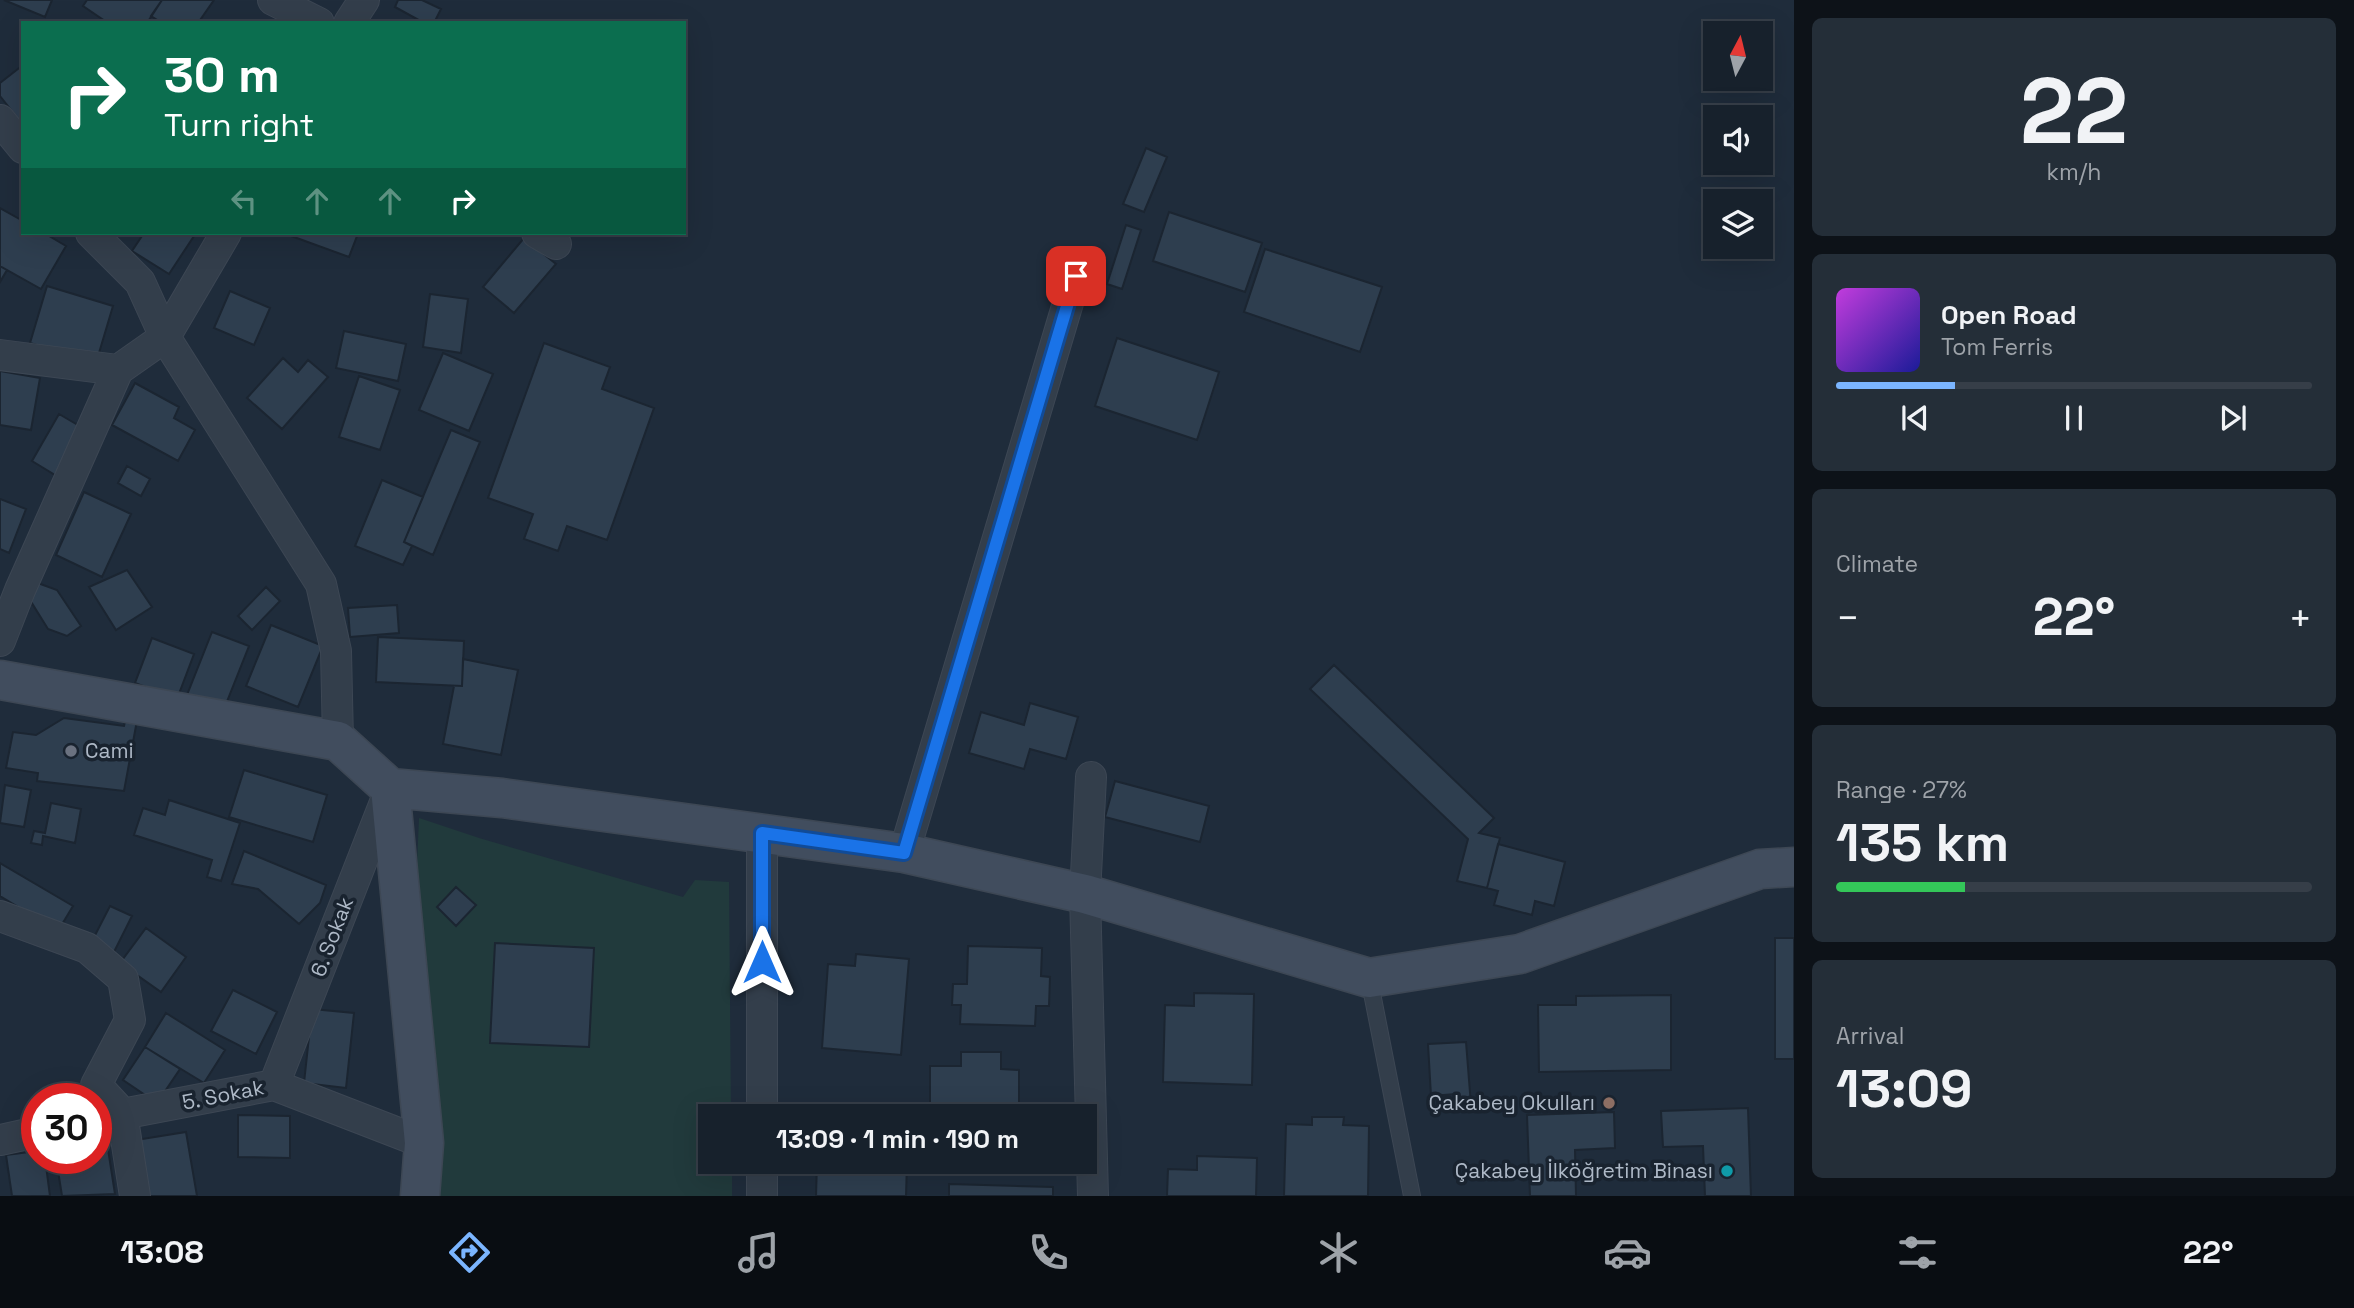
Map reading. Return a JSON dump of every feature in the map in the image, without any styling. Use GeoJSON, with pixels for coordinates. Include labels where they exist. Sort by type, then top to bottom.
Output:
{"type":"FeatureCollection","features":[{"type":"Feature","properties":{"kind":"street"},"geometry":{"type":"LineString","coordinates":[[273,0],[315,21]]}},
{"type":"Feature","properties":{"kind":"street"},"geometry":{"type":"LineString","coordinates":[[350,21],[363,0]]}},
{"type":"Feature","properties":{"kind":"street"},"geometry":{"type":"LineString","coordinates":[[0,120],[21,146]]}},
{"type":"Feature","properties":{"kind":"street"},"geometry":{"type":"LineString","coordinates":[[93,235],[140,282],[165,337],[320,584],[336,651],[338,741]]}},
{"type":"Feature","properties":{"kind":"street"},"geometry":{"type":"LineString","coordinates":[[0,641],[118,370],[165,337],[225,235]]}},
{"type":"Feature","properties":{"kind":"street"},"geometry":{"type":"LineString","coordinates":[[904,853],[1076,276]]}},
{"type":"Feature","properties":{"kind":"street"},"geometry":{"type":"LineString","coordinates":[[0,355],[118,370]]}},
{"type":"Feature","properties":{"kind":"street"},"geometry":{"type":"LineString","coordinates":[[0,680],[338,741],[390,788],[502,798],[904,853],[1085,894],[1369,978],[1520,954],[1760,869],[1794,867]]}},
{"type":"Feature","properties":{"kind":"street"},"geometry":{"type":"LineString","coordinates":[[1091,777],[1085,894],[1093,1196]]}},
{"type":"Feature","properties":{"kind":"street"},"geometry":{"type":"LineString","coordinates":[[390,788],[424,1143],[419,1196]]}},
{"type":"Feature","properties":{"kind":"street","name":"6. Sokak"},"geometry":{"type":"LineString","coordinates":[[274,1085],[390,788]]}},
{"type":"Feature","properties":{"kind":"street"},"geometry":{"type":"LineString","coordinates":[[762,833],[762,1104]]}},
{"type":"Feature","properties":{"kind":"street"},"geometry":{"type":"LineString","coordinates":[[0,916],[87,948],[124,979],[130,1020],[97,1083]]}},
{"type":"Feature","properties":{"kind":"street","name":"5. Sokak"},"geometry":{"type":"LineString","coordinates":[[112,1115],[274,1085],[424,1143]]}},
{"type":"Feature","properties":{"kind":"street"},"geometry":{"type":"LineString","coordinates":[[112,1125],[135,1196]]}},
{"type":"Feature","properties":{"kind":"street"},"geometry":{"type":"LineString","coordinates":[[0,1140],[21,1135]]}},
{"type":"Feature","properties":{"kind":"street"},"geometry":{"type":"LineString","coordinates":[[762,1174],[762,1196]]}},
{"type":"Feature","properties":{"kind":"lane"},"geometry":{"type":"LineString","coordinates":[[1369,978],[1412,1196]]}},
{"type":"Feature","properties":{"kind":"green space"},"geometry":{"type":"Polygon","coordinates":[[[419,818],[683,897],[695,880],[729,882],[731,1104],[698,1104],[698,1174],[732,1174],[732,1196],[440,1196],[416,889],[419,818]]]}},
{"type":"Feature","properties":{"kind":"building"},"geometry":{"type":"Polygon","coordinates":[[[4,0],[52,0],[45,17],[4,0]]]}},
{"type":"Feature","properties":{"kind":"building"},"geometry":{"type":"Polygon","coordinates":[[[87,0],[162,0],[148,21],[105,21],[83,6],[87,0]]]}},
{"type":"Feature","properties":{"kind":"building"},"geometry":{"type":"Polygon","coordinates":[[[162,0],[214,0],[199,21],[159,21],[151,16],[162,0]]]}},
{"type":"Feature","properties":{"kind":"building"},"geometry":{"type":"Polygon","coordinates":[[[398,0],[422,0],[441,9],[435,21],[420,21],[395,7],[398,0]]]}},
{"type":"Feature","properties":{"kind":"building"},"geometry":{"type":"Polygon","coordinates":[[[21,67],[19,120],[0,96],[0,83],[21,67]]]}},
{"type":"Feature","properties":{"kind":"building"},"geometry":{"type":"Polygon","coordinates":[[[1146,148],[1167,157],[1144,212],[1123,204],[1146,148]]]}},
{"type":"Feature","properties":{"kind":"building"},"geometry":{"type":"Polygon","coordinates":[[[0,208],[21,220],[21,235],[47,235],[66,246],[41,289],[0,266],[0,208]]]}},
{"type":"Feature","properties":{"kind":"building"},"geometry":{"type":"Polygon","coordinates":[[[1169,212],[1262,243],[1245,292],[1153,261],[1169,212]]]}},
{"type":"Feature","properties":{"kind":"building"},"geometry":{"type":"Polygon","coordinates":[[[1126,225],[1141,230],[1122,289],[1107,284],[1126,225]]]}},
{"type":"Feature","properties":{"kind":"building"},"geometry":{"type":"Polygon","coordinates":[[[143,235],[195,235],[169,274],[132,251],[143,235]]]}},
{"type":"Feature","properties":{"kind":"building"},"geometry":{"type":"Polygon","coordinates":[[[288,235],[357,236],[349,257],[288,235]]]}},
{"type":"Feature","properties":{"kind":"building"},"geometry":{"type":"Polygon","coordinates":[[[524,238],[556,264],[514,313],[483,287],[524,238]]]}},
{"type":"Feature","properties":{"kind":"building"},"geometry":{"type":"Polygon","coordinates":[[[1265,249],[1382,287],[1360,352],[1244,312],[1265,249]]]}},
{"type":"Feature","properties":{"kind":"building"},"geometry":{"type":"Polygon","coordinates":[[[0,266],[7,270],[0,282],[0,266]]]}},
{"type":"Feature","properties":{"kind":"building"},"geometry":{"type":"Polygon","coordinates":[[[47,286],[113,306],[96,363],[30,343],[47,286]]]}},
{"type":"Feature","properties":{"kind":"building"},"geometry":{"type":"Polygon","coordinates":[[[230,291],[270,308],[254,345],[214,328],[230,291]]]}},
{"type":"Feature","properties":{"kind":"building"},"geometry":{"type":"Polygon","coordinates":[[[430,294],[468,299],[461,353],[423,347],[430,294]]]}},
{"type":"Feature","properties":{"kind":"building"},"geometry":{"type":"Polygon","coordinates":[[[344,331],[406,344],[398,381],[336,368],[344,331]]]}},
{"type":"Feature","properties":{"kind":"building"},"geometry":{"type":"Polygon","coordinates":[[[1117,338],[1219,372],[1197,440],[1095,406],[1117,338]]]}},
{"type":"Feature","properties":{"kind":"building"},"geometry":{"type":"Polygon","coordinates":[[[544,343],[610,367],[602,389],[654,408],[607,540],[567,526],[558,551],[524,539],[533,514],[488,498],[544,343]]]}},
{"type":"Feature","properties":{"kind":"building"},"geometry":{"type":"Polygon","coordinates":[[[443,353],[493,374],[469,431],[419,410],[443,353]]]}},
{"type":"Feature","properties":{"kind":"building"},"geometry":{"type":"Polygon","coordinates":[[[283,358],[298,372],[308,360],[328,377],[282,429],[247,398],[283,358]]]}},
{"type":"Feature","properties":{"kind":"building"},"geometry":{"type":"Polygon","coordinates":[[[0,371],[40,378],[31,430],[0,425],[0,371]]]}},
{"type":"Feature","properties":{"kind":"building"},"geometry":{"type":"Polygon","coordinates":[[[359,376],[400,390],[380,450],[339,437],[359,376]]]}},
{"type":"Feature","properties":{"kind":"building"},"geometry":{"type":"Polygon","coordinates":[[[135,383],[179,407],[174,418],[195,430],[178,461],[112,425],[135,383]]]}},
{"type":"Feature","properties":{"kind":"building"},"geometry":{"type":"Polygon","coordinates":[[[59,414],[88,431],[60,478],[32,461],[59,414]]]}},
{"type":"Feature","properties":{"kind":"building"},"geometry":{"type":"Polygon","coordinates":[[[451,430],[480,442],[433,555],[404,542],[451,430]]]}},
{"type":"Feature","properties":{"kind":"building"},"geometry":{"type":"Polygon","coordinates":[[[127,466],[150,479],[141,496],[118,483],[127,466]]]}},
{"type":"Feature","properties":{"kind":"building"},"geometry":{"type":"Polygon","coordinates":[[[382,480],[423,497],[404,542],[412,546],[403,565],[355,546],[382,480]]]}},
{"type":"Feature","properties":{"kind":"building"},"geometry":{"type":"Polygon","coordinates":[[[84,492],[131,514],[102,577],[56,555],[84,492]]]}},
{"type":"Feature","properties":{"kind":"building"},"geometry":{"type":"Polygon","coordinates":[[[0,499],[26,509],[9,553],[0,549],[0,499]]]}},
{"type":"Feature","properties":{"kind":"building"},"geometry":{"type":"Polygon","coordinates":[[[127,570],[152,607],[116,630],[89,587],[127,570]]]}},
{"type":"Feature","properties":{"kind":"building"},"geometry":{"type":"Polygon","coordinates":[[[35,582],[57,590],[81,626],[67,636],[48,629],[30,600],[35,582]]]}},
{"type":"Feature","properties":{"kind":"building"},"geometry":{"type":"Polygon","coordinates":[[[266,587],[280,601],[252,630],[238,616],[266,587]]]}},
{"type":"Feature","properties":{"kind":"building"},"geometry":{"type":"Polygon","coordinates":[[[397,605],[399,633],[350,637],[348,608],[397,605]]]}},
{"type":"Feature","properties":{"kind":"building"},"geometry":{"type":"Polygon","coordinates":[[[271,625],[323,646],[298,707],[246,686],[271,625]]]}},
{"type":"Feature","properties":{"kind":"building"},"geometry":{"type":"Polygon","coordinates":[[[212,632],[249,646],[224,709],[187,695],[212,632]]]}},
{"type":"Feature","properties":{"kind":"building"},"geometry":{"type":"Polygon","coordinates":[[[378,637],[464,641],[462,686],[376,682],[378,637]]]}},
{"type":"Feature","properties":{"kind":"building"},"geometry":{"type":"Polygon","coordinates":[[[152,638],[194,654],[177,699],[135,683],[152,638]]]}},
{"type":"Feature","properties":{"kind":"building"},"geometry":{"type":"Polygon","coordinates":[[[463,659],[518,670],[501,755],[443,744],[454,686],[462,686],[463,659]]]}},
{"type":"Feature","properties":{"kind":"building"},"geometry":{"type":"Polygon","coordinates":[[[1334,665],[1494,818],[1479,833],[1500,838],[1487,888],[1457,881],[1468,839],[1310,689],[1334,665]]]}},
{"type":"Feature","properties":{"kind":"building"},"geometry":{"type":"Polygon","coordinates":[[[1030,703],[1078,717],[1066,759],[1030,749],[1024,769],[969,753],[981,712],[1024,725],[1030,703]]]}},
{"type":"Feature","properties":{"kind":"building","name":"Cami"},"geometry":{"type":"Polygon","coordinates":[[[127,713],[138,715],[124,791],[37,781],[38,773],[6,768],[13,732],[36,735],[64,718],[124,726],[127,713]]]}},
{"type":"Feature","properties":{"kind":"building"},"geometry":{"type":"Polygon","coordinates":[[[244,770],[327,795],[313,842],[229,817],[244,770]]]}},
{"type":"Feature","properties":{"kind":"building"},"geometry":{"type":"Polygon","coordinates":[[[1115,781],[1209,806],[1200,842],[1105,817],[1115,781]]]}},
{"type":"Feature","properties":{"kind":"building"},"geometry":{"type":"Polygon","coordinates":[[[5,785],[31,790],[24,827],[0,823],[5,785]]]}},
{"type":"Feature","properties":{"kind":"building"},"geometry":{"type":"Polygon","coordinates":[[[169,800],[240,823],[221,881],[207,877],[212,860],[134,835],[143,808],[165,815],[169,800]]]}},
{"type":"Feature","properties":{"kind":"building"},"geometry":{"type":"Polygon","coordinates":[[[51,803],[81,809],[75,843],[43,836],[42,845],[31,843],[34,831],[45,833],[51,803]]]}},
{"type":"Feature","properties":{"kind":"building"},"geometry":{"type":"Polygon","coordinates":[[[1498,844],[1565,862],[1554,906],[1535,901],[1532,915],[1494,905],[1498,891],[1487,888],[1498,844]]]}},
{"type":"Feature","properties":{"kind":"building"},"geometry":{"type":"Polygon","coordinates":[[[244,851],[326,885],[320,903],[299,924],[258,889],[232,884],[244,851]]]}},
{"type":"Feature","properties":{"kind":"building"},"geometry":{"type":"Polygon","coordinates":[[[0,863],[73,906],[58,931],[0,896],[0,863]]]}},
{"type":"Feature","properties":{"kind":"building"},"geometry":{"type":"Polygon","coordinates":[[[456,887],[476,905],[456,926],[437,907],[456,887]]]}},
{"type":"Feature","properties":{"kind":"building"},"geometry":{"type":"Polygon","coordinates":[[[110,906],[132,916],[112,956],[90,945],[110,906]]]}},
{"type":"Feature","properties":{"kind":"building"},"geometry":{"type":"Polygon","coordinates":[[[146,928],[186,957],[161,992],[120,963],[146,928]]]}},
{"type":"Feature","properties":{"kind":"building"},"geometry":{"type":"Polygon","coordinates":[[[1775,938],[1794,938],[1794,1059],[1775,1059],[1775,938]]]}},
{"type":"Feature","properties":{"kind":"building"},"geometry":{"type":"Polygon","coordinates":[[[495,943],[594,948],[589,1047],[490,1043],[495,943]]]}},
{"type":"Feature","properties":{"kind":"building"},"geometry":{"type":"Polygon","coordinates":[[[968,946],[1042,948],[1041,976],[1050,977],[1049,1006],[1036,1006],[1035,1026],[960,1024],[961,1005],[952,1005],[953,984],[967,984],[968,946]]]}},
{"type":"Feature","properties":{"kind":"building"},"geometry":{"type":"Polygon","coordinates":[[[856,954],[909,959],[901,1055],[822,1048],[828,964],[855,966],[856,954]]]}},
{"type":"Feature","properties":{"kind":"building"},"geometry":{"type":"Polygon","coordinates":[[[233,990],[277,1012],[256,1054],[211,1031],[233,990]]]}},
{"type":"Feature","properties":{"kind":"building"},"geometry":{"type":"Polygon","coordinates":[[[1194,993],[1254,994],[1252,1085],[1163,1082],[1165,1005],[1194,1006],[1194,993]]]}},
{"type":"Feature","properties":{"kind":"building"},"geometry":{"type":"Polygon","coordinates":[[[1671,995],[1671,1070],[1539,1072],[1538,1005],[1576,1005],[1576,996],[1671,995]]]}},
{"type":"Feature","properties":{"kind":"building"},"geometry":{"type":"Polygon","coordinates":[[[312,1009],[354,1013],[346,1088],[304,1083],[312,1009]]]}},
{"type":"Feature","properties":{"kind":"building"},"geometry":{"type":"Polygon","coordinates":[[[166,1013],[225,1050],[204,1083],[145,1047],[166,1013]]]}},
{"type":"Feature","properties":{"kind":"building"},"geometry":{"type":"Polygon","coordinates":[[[1466,1042],[1471,1105],[1456,1106],[1455,1094],[1431,1096],[1428,1044],[1466,1042]]]}},
{"type":"Feature","properties":{"kind":"building"},"geometry":{"type":"Polygon","coordinates":[[[145,1047],[180,1069],[157,1103],[123,1080],[145,1047]]]}},
{"type":"Feature","properties":{"kind":"building"},"geometry":{"type":"Polygon","coordinates":[[[961,1052],[1001,1052],[1001,1069],[1019,1070],[1019,1104],[930,1104],[930,1066],[961,1066],[961,1052]]]}},
{"type":"Feature","properties":{"kind":"building","name":"Çakabey İlköğretim Binası"},"geometry":{"type":"Polygon","coordinates":[[[1748,1108],[1751,1196],[1705,1196],[1703,1146],[1663,1147],[1661,1111],[1748,1108]]]}},
{"type":"Feature","properties":{"kind":"building","name":"Çakabey İlköğretim Binası"},"geometry":{"type":"Polygon","coordinates":[[[1614,1112],[1615,1148],[1575,1150],[1576,1196],[1530,1196],[1527,1115],[1614,1112]]]}},
{"type":"Feature","properties":{"kind":"building"},"geometry":{"type":"Polygon","coordinates":[[[238,1115],[290,1116],[290,1158],[238,1157],[238,1115]]]}},
{"type":"Feature","properties":{"kind":"building"},"geometry":{"type":"Polygon","coordinates":[[[1312,1117],[1344,1117],[1343,1125],[1369,1126],[1368,1196],[1284,1196],[1286,1124],[1312,1125],[1312,1117]]]}},
{"type":"Feature","properties":{"kind":"building"},"geometry":{"type":"Polygon","coordinates":[[[186,1132],[197,1196],[145,1196],[136,1140],[186,1132]]]}},
{"type":"Feature","properties":{"kind":"building"},"geometry":{"type":"Polygon","coordinates":[[[21,1153],[21,1174],[47,1174],[50,1196],[12,1196],[6,1155],[21,1153]]]}},
{"type":"Feature","properties":{"kind":"building"},"geometry":{"type":"Polygon","coordinates":[[[1197,1156],[1257,1158],[1256,1196],[1167,1196],[1168,1169],[1197,1170],[1197,1156]]]}},
{"type":"Feature","properties":{"kind":"building"},"geometry":{"type":"Polygon","coordinates":[[[59,1174],[112,1174],[115,1194],[62,1196],[59,1174]]]}},
{"type":"Feature","properties":{"kind":"building"},"geometry":{"type":"Polygon","coordinates":[[[817,1174],[907,1174],[906,1196],[816,1196],[817,1174]]]}},
{"type":"Feature","properties":{"kind":"building"},"geometry":{"type":"Polygon","coordinates":[[[949,1184],[1053,1187],[1053,1196],[949,1196],[949,1184]]]}},
{"type":"Feature","properties":{"kind":"place","name":"Cami"},"geometry":{"type":"Point","coordinates":[71,751]}},
{"type":"Feature","properties":{"kind":"place","name":"Çakabey Okulları"},"geometry":{"type":"Point","coordinates":[1609,1103]}},
{"type":"Feature","properties":{"kind":"place","name":"Çakabey İlköğretim Binası"},"geometry":{"type":"Point","coordinates":[1727,1171]}},
{"type":"Feature","properties":{"kind":"route"},"geometry":{"type":"LineString","coordinates":[[762,962],[762,833],[904,853],[1076,276]]}}]}
